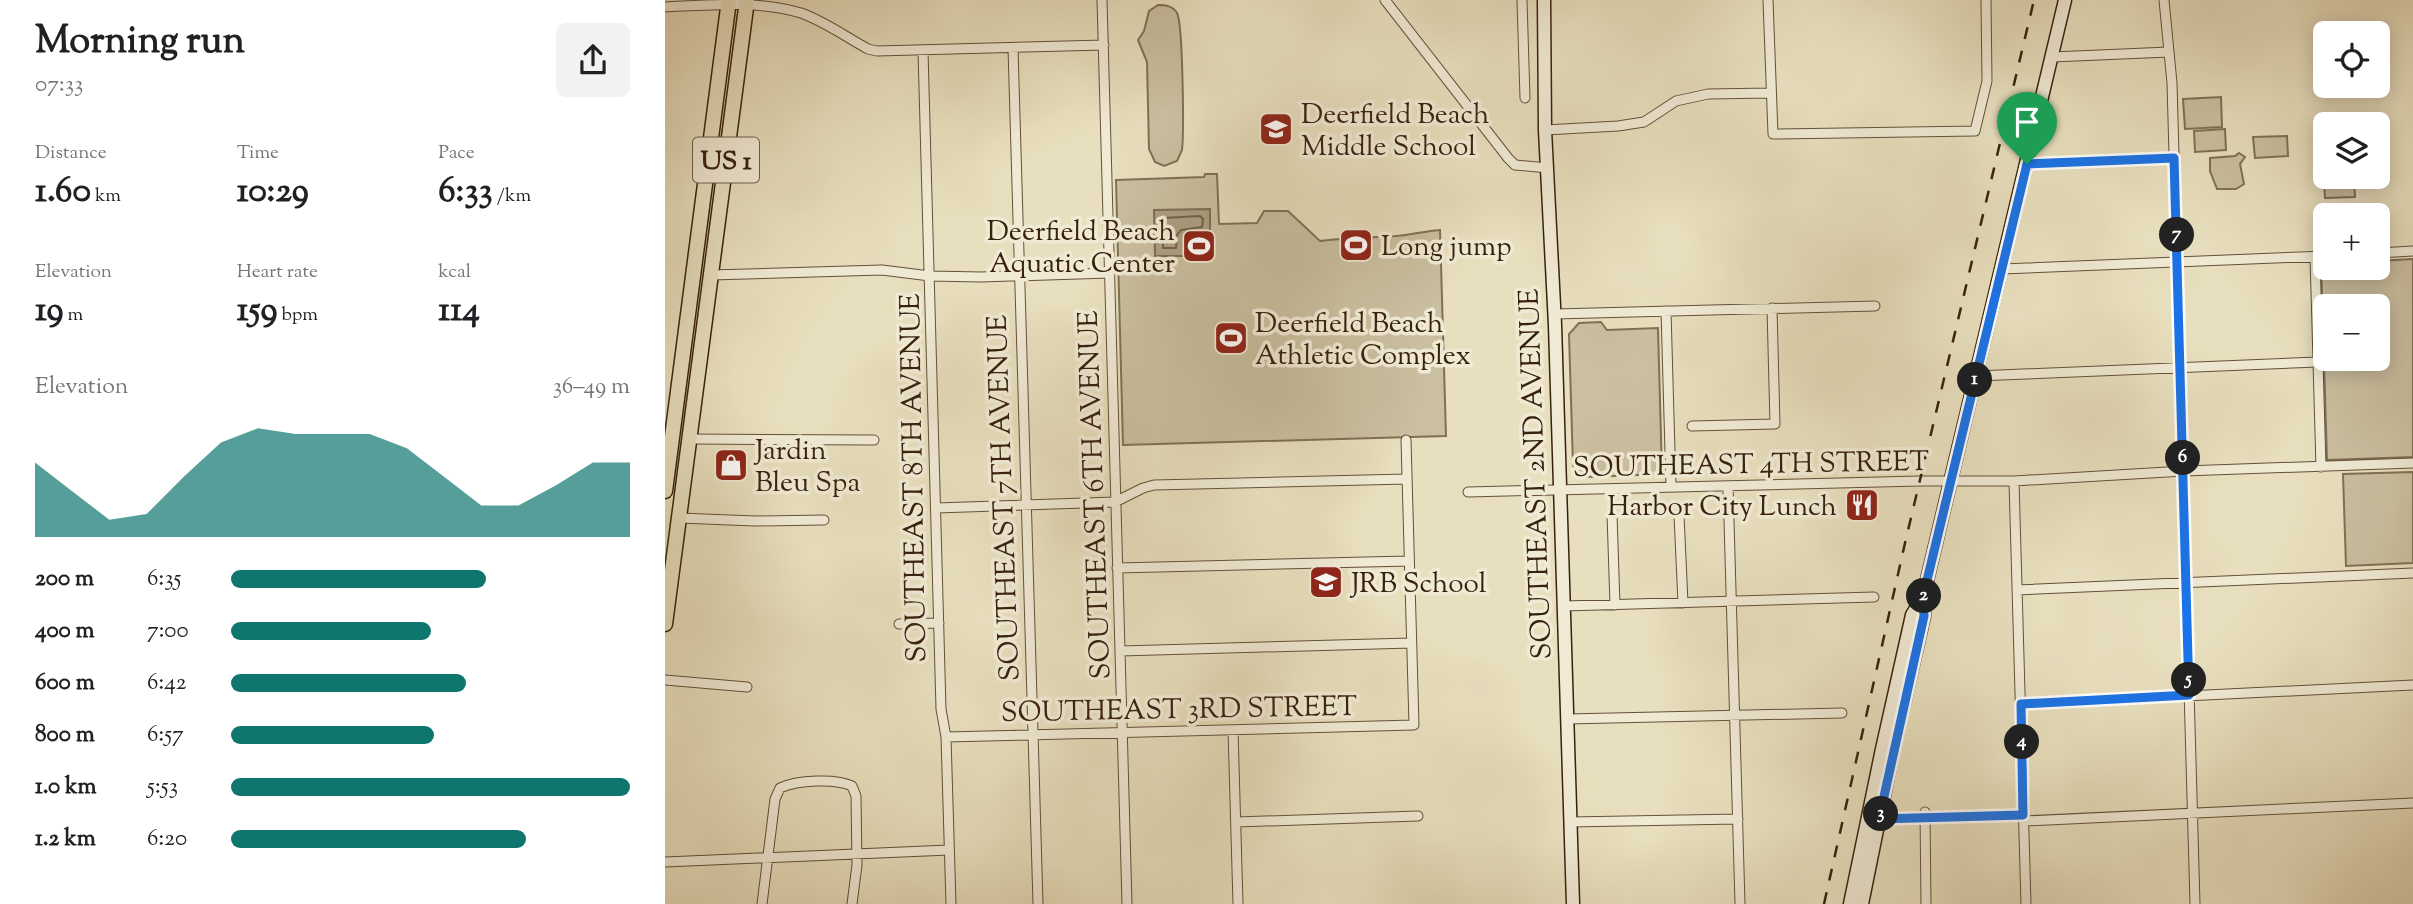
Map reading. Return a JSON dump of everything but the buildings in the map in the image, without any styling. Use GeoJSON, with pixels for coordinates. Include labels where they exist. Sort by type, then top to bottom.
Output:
{"type":"FeatureCollection","features":[{"type":"Feature","properties":{"kind":"main road","name":"SOUTHEAST 2ND AVENUE"},"geometry":{"type":"LineString","coordinates":[[1544,0],[1545,130],[1554,314],[1573,904]]}},
{"type":"Feature","properties":{"kind":"main road"},"geometry":{"type":"LineString","coordinates":[[1862,904],[1873,818],[1912,615],[1923,597],[2066,0]]}},
{"type":"Feature","properties":{"kind":"main road","name":"US 1"},"geometry":{"type":"LineString","coordinates":[[665,491],[729,2]]}},
{"type":"Feature","properties":{"kind":"main road","name":"US 1"},"geometry":{"type":"LineString","coordinates":[[665,624],[747,2]]}},
{"type":"Feature","properties":{"kind":"main road"},"geometry":{"type":"LineString","coordinates":[[698,240],[703,263],[711,275]]}},
{"type":"Feature","properties":{"kind":"main road"},"geometry":{"type":"LineString","coordinates":[[691,290],[701,300],[705,321]]}},
{"type":"Feature","properties":{"kind":"main road"},"geometry":{"type":"LineString","coordinates":[[671,442],[677,460],[685,469]]}},
{"type":"Feature","properties":{"kind":"main road"},"geometry":{"type":"LineString","coordinates":[[666,473],[680,512]]}},
{"type":"Feature","properties":{"kind":"main road"},"geometry":{"type":"LineString","coordinates":[[1850,904],[1873,818]]}},
{"type":"Feature","properties":{"kind":"street","name":"SOUTHEAST 6TH AVENUE"},"geometry":{"type":"LineString","coordinates":[[1102,0],[1127,904]]}},
{"type":"Feature","properties":{"kind":"street"},"geometry":{"type":"LineString","coordinates":[[1385,0],[1508,158],[1515,165],[1548,168]]}},
{"type":"Feature","properties":{"kind":"street"},"geometry":{"type":"LineString","coordinates":[[1522,0],[1525,98]]}},
{"type":"Feature","properties":{"kind":"street"},"geometry":{"type":"LineString","coordinates":[[1768,0],[1773,134],[1975,131],[1987,81],[1986,0]]}},
{"type":"Feature","properties":{"kind":"street"},"geometry":{"type":"LineString","coordinates":[[2164,0],[2169,52],[2178,262],[2195,904]]}},
{"type":"Feature","properties":{"kind":"street"},"geometry":{"type":"LineString","coordinates":[[665,7],[747,2],[803,13],[868,49],[890,52],[1104,45]]}},
{"type":"Feature","properties":{"kind":"street","name":"SOUTHEAST 7TH AVENUE"},"geometry":{"type":"LineString","coordinates":[[1013,48],[1038,904]]}},
{"type":"Feature","properties":{"kind":"street","name":"SOUTHEAST 8TH AVENUE"},"geometry":{"type":"LineString","coordinates":[[923,51],[941,709],[946,737],[951,904]]}},
{"type":"Feature","properties":{"kind":"street"},"geometry":{"type":"LineString","coordinates":[[2052,57],[2169,52]]}},
{"type":"Feature","properties":{"kind":"street"},"geometry":{"type":"LineString","coordinates":[[1524,79],[1546,78]]}},
{"type":"Feature","properties":{"kind":"street"},"geometry":{"type":"LineString","coordinates":[[1545,130],[1644,122],[1676,101],[1708,94],[1770,93]]}},
{"type":"Feature","properties":{"kind":"street"},"geometry":{"type":"LineString","coordinates":[[2027,164],[2174,158]]}},
{"type":"Feature","properties":{"kind":"street"},"geometry":{"type":"LineString","coordinates":[[2390,252],[2413,251]]}},
{"type":"Feature","properties":{"kind":"street"},"geometry":{"type":"LineString","coordinates":[[2002,269],[2313,256]]}},
{"type":"Feature","properties":{"kind":"street"},"geometry":{"type":"LineString","coordinates":[[711,275],[882,270],[930,276],[1110,273]]}},
{"type":"Feature","properties":{"kind":"street"},"geometry":{"type":"LineString","coordinates":[[1554,314],[1875,306]]}},
{"type":"Feature","properties":{"kind":"street"},"geometry":{"type":"LineString","coordinates":[[1692,426],[1775,424],[1772,309]]}},
{"type":"Feature","properties":{"kind":"street"},"geometry":{"type":"LineString","coordinates":[[1666,312],[1671,487]]}},
{"type":"Feature","properties":{"kind":"street"},"geometry":{"type":"LineString","coordinates":[[1976,376],[2313,362]]}},
{"type":"Feature","properties":{"kind":"street"},"geometry":{"type":"LineString","coordinates":[[2318,371],[2321,467]]}},
{"type":"Feature","properties":{"kind":"street"},"geometry":{"type":"LineString","coordinates":[[690,439],[874,440]]}},
{"type":"Feature","properties":{"kind":"street"},"geometry":{"type":"LineString","coordinates":[[1120,651],[1411,643],[1406,440]]}},
{"type":"Feature","properties":{"kind":"street","name":"SOUTHEAST 4TH STREET"},"geometry":{"type":"LineString","coordinates":[[1468,492],[2014,481],[2183,471],[2413,463]]}},
{"type":"Feature","properties":{"kind":"street"},"geometry":{"type":"LineString","coordinates":[[936,508],[1115,502],[1154,485],[1407,479]]}},
{"type":"Feature","properties":{"kind":"street"},"geometry":{"type":"LineString","coordinates":[[2014,481],[2026,904]]}},
{"type":"Feature","properties":{"kind":"street"},"geometry":{"type":"LineString","coordinates":[[1728,486],[1740,904]]}},
{"type":"Feature","properties":{"kind":"street"},"geometry":{"type":"LineString","coordinates":[[680,512],[755,521],[824,520]]}},
{"type":"Feature","properties":{"kind":"street"},"geometry":{"type":"LineString","coordinates":[[1612,514],[1615,605]]}},
{"type":"Feature","properties":{"kind":"street"},"geometry":{"type":"LineString","coordinates":[[1679,515],[1683,603]]}},
{"type":"Feature","properties":{"kind":"street"},"geometry":{"type":"LineString","coordinates":[[1117,569],[1409,561]]}},
{"type":"Feature","properties":{"kind":"street"},"geometry":{"type":"LineString","coordinates":[[2017,590],[2413,573]]}},
{"type":"Feature","properties":{"kind":"street"},"geometry":{"type":"LineString","coordinates":[[1563,606],[1874,597]]}},
{"type":"Feature","properties":{"kind":"street"},"geometry":{"type":"LineString","coordinates":[[899,624],[939,623]]}},
{"type":"Feature","properties":{"kind":"street","name":"SOUTHEAST 3RD STREET"},"geometry":{"type":"LineString","coordinates":[[946,737],[1414,725],[1411,643]]}},
{"type":"Feature","properties":{"kind":"street"},"geometry":{"type":"LineString","coordinates":[[665,680],[747,687]]}},
{"type":"Feature","properties":{"kind":"street"},"geometry":{"type":"LineString","coordinates":[[2021,704],[2413,685]]}},
{"type":"Feature","properties":{"kind":"street"},"geometry":{"type":"LineString","coordinates":[[1567,719],[1842,712]]}},
{"type":"Feature","properties":{"kind":"street"},"geometry":{"type":"LineString","coordinates":[[1233,730],[1238,904]]}},
{"type":"Feature","properties":{"kind":"street"},"geometry":{"type":"LineString","coordinates":[[762,904],[775,799],[780,788],[791,783],[843,782],[852,786],[856,796],[857,852],[852,904]]}},
{"type":"Feature","properties":{"kind":"street"},"geometry":{"type":"LineString","coordinates":[[1873,818],[1925,815],[2024,818],[2194,814],[2413,803]]}},
{"type":"Feature","properties":{"kind":"street"},"geometry":{"type":"LineString","coordinates":[[1925,815],[1926,904]]}},
{"type":"Feature","properties":{"kind":"street"},"geometry":{"type":"LineString","coordinates":[[1236,822],[1418,816]]}},
{"type":"Feature","properties":{"kind":"street"},"geometry":{"type":"LineString","coordinates":[[1570,822],[1738,819]]}},
{"type":"Feature","properties":{"kind":"street"},"geometry":{"type":"LineString","coordinates":[[665,862],[949,850]]}},
{"type":"Feature","properties":{"kind":"shaded area"},"geometry":{"type":"Polygon","coordinates":[[[1158,5],[1169,6],[1177,13],[1182,57],[1182,150],[1177,161],[1164,166],[1155,162],[1149,149],[1147,62],[1138,40],[1144,31],[1149,11],[1158,5]]]}},
{"type":"Feature","properties":{"kind":"shaded area"},"geometry":{"type":"Polygon","coordinates":[[[2221,97],[2222,127],[2185,129],[2183,99],[2221,97]]]}},
{"type":"Feature","properties":{"kind":"shaded area"},"geometry":{"type":"Polygon","coordinates":[[[2225,129],[2226,150],[2195,152],[2194,131],[2225,129]]]}},
{"type":"Feature","properties":{"kind":"shaded area"},"geometry":{"type":"Polygon","coordinates":[[[2287,136],[2288,156],[2255,158],[2253,137],[2287,136]]]}},
{"type":"Feature","properties":{"kind":"shaded area"},"geometry":{"type":"Polygon","coordinates":[[[2239,153],[2245,157],[2240,164],[2244,184],[2236,189],[2217,189],[2210,171],[2210,158],[2235,156],[2239,153]]]}},
{"type":"Feature","properties":{"kind":"shaded area"},"geometry":{"type":"Polygon","coordinates":[[[1205,174],[1217,174],[1219,224],[1257,223],[1264,211],[1288,211],[1320,241],[1440,230],[1446,436],[1123,445],[1116,180],[1204,177],[1205,174]]]}},
{"type":"Feature","properties":{"kind":"shaded area"},"geometry":{"type":"Polygon","coordinates":[[[2324,189],[2355,189],[2355,197],[2325,198],[2324,189]]]}},
{"type":"Feature","properties":{"kind":"shaded area"},"geometry":{"type":"Polygon","coordinates":[[[2413,259],[2413,457],[2327,460],[2324,371],[2390,371],[2390,294],[2322,294],[2322,280],[2390,280],[2390,260],[2413,259]]]}},
{"type":"Feature","properties":{"kind":"shaded area"},"geometry":{"type":"Polygon","coordinates":[[[1601,322],[1607,330],[1658,328],[1662,474],[1587,477],[1573,466],[1569,334],[1579,323],[1601,322]]]}},
{"type":"Feature","properties":{"kind":"shaded area"},"geometry":{"type":"Polygon","coordinates":[[[2413,472],[2413,563],[2346,566],[2343,474],[2413,472]]]}},
{"type":"Feature","properties":{"kind":"water"},"geometry":{"type":"Polygon","coordinates":[[[1210,209],[1210,235],[1184,236],[1184,256],[1155,256],[1154,210],[1210,209]]]}},
{"type":"Feature","properties":{"kind":"railway"},"geometry":{"type":"LineString","coordinates":[[1824,904],[1905,543],[2034,0]]}},
{"type":"Feature","properties":{"kind":"place","name":"Deerfield Beach Middle School"},"geometry":{"type":"Point","coordinates":[1276,129]}},
{"type":"Feature","properties":{"kind":"place","name":"Long jump"},"geometry":{"type":"Point","coordinates":[1356,245]}},
{"type":"Feature","properties":{"kind":"place","name":"Deerfield Beach Aquatic Center"},"geometry":{"type":"Point","coordinates":[1199,246]}},
{"type":"Feature","properties":{"kind":"place","name":"Deerfield Beach Athletic Complex"},"geometry":{"type":"Point","coordinates":[1231,338]}},
{"type":"Feature","properties":{"kind":"place","name":"Jardin Bleu Spa"},"geometry":{"type":"Point","coordinates":[731,465]}},
{"type":"Feature","properties":{"kind":"place","name":"Harbor City Lunch"},"geometry":{"type":"Point","coordinates":[1862,505]}},
{"type":"Feature","properties":{"kind":"place","name":"JRB School"},"geometry":{"type":"Point","coordinates":[1326,582]}},
{"type":"Feature","properties":{"kind":"route"},"geometry":{"type":"LineString","coordinates":[[2174,158],[2189,695],[2021,704],[2023,815],[1879,819],[1924,616],[1923,597],[2027,164],[2174,158]]}}]}
